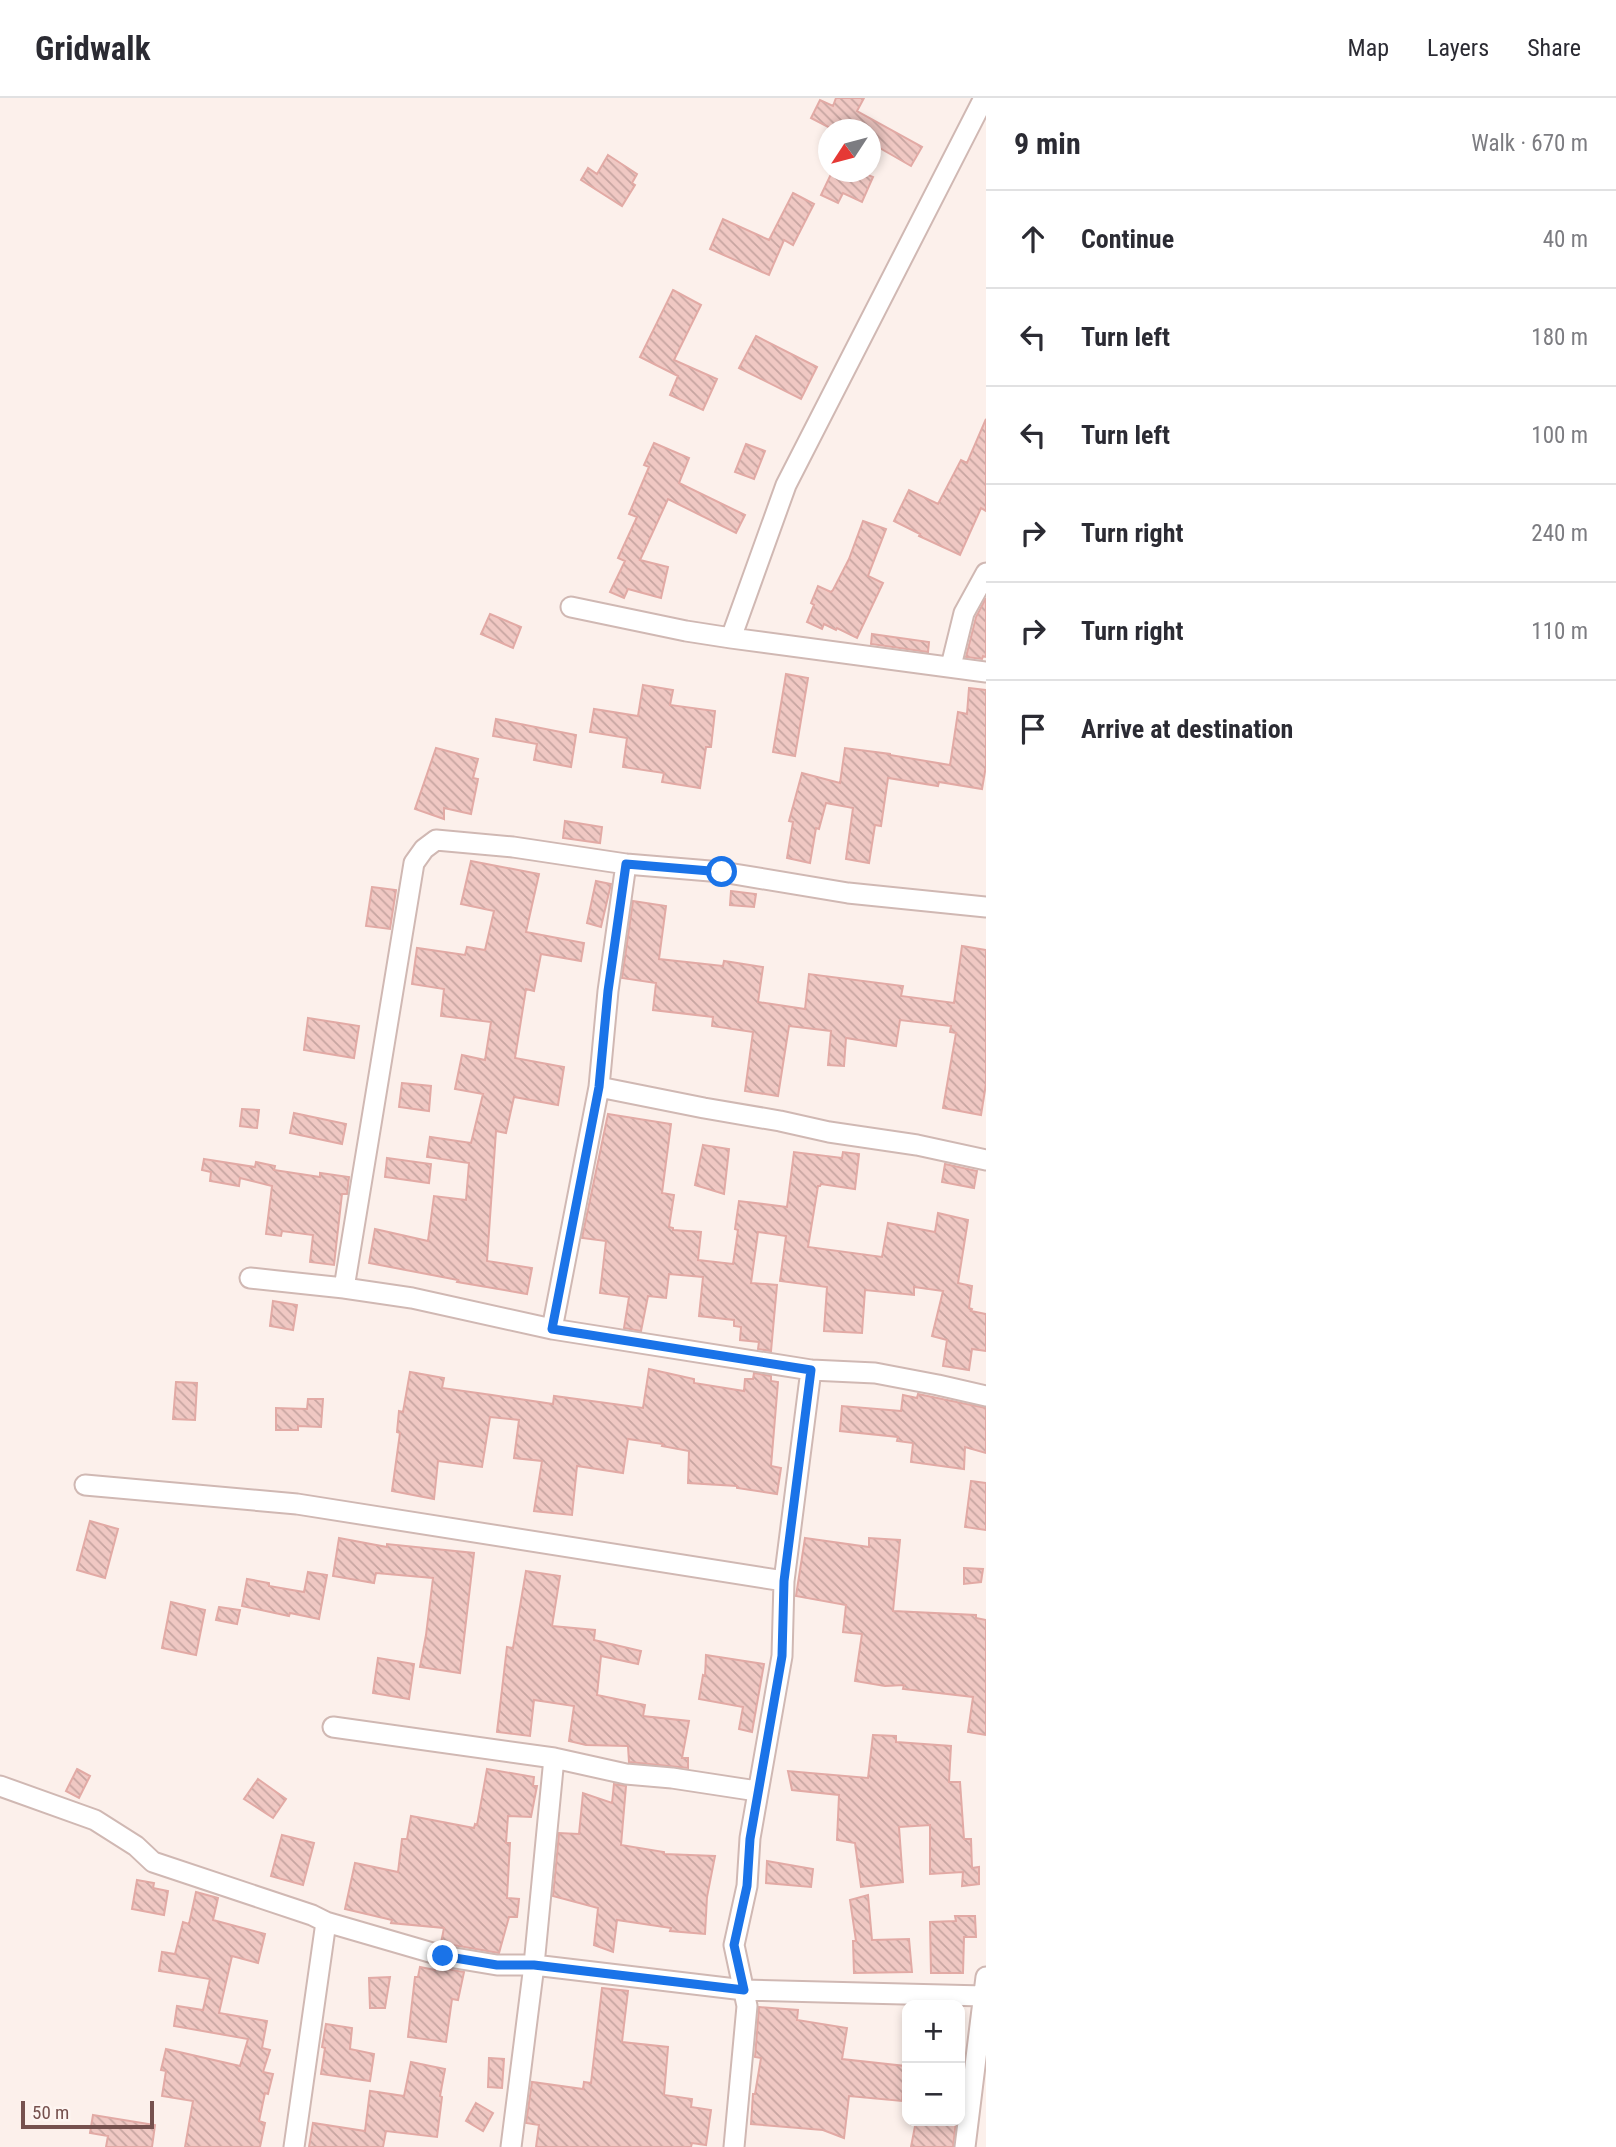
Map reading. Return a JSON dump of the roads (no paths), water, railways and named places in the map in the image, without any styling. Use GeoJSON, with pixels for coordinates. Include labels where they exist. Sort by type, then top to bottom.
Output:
{"type":"FeatureCollection","features":[{"type":"Feature","properties":{"kind":"street"},"geometry":{"type":"LineString","coordinates":[[731,638],[786,485],[985,98]]}},
{"type":"Feature","properties":{"kind":"street"},"geometry":{"type":"LineString","coordinates":[[951,667],[964,613],[986,573]]}},
{"type":"Feature","properties":{"kind":"street"},"geometry":{"type":"LineString","coordinates":[[571,607],[731,638],[986,672]]}},
{"type":"Feature","properties":{"kind":"street"},"geometry":{"type":"LineString","coordinates":[[344,1288],[414,863],[424,849],[436,840],[513,847],[626,864],[722,872],[848,893],[986,907]]}},
{"type":"Feature","properties":{"kind":"street"},"geometry":{"type":"LineString","coordinates":[[552,1329],[599,1087],[608,991],[626,864]]}},
{"type":"Feature","properties":{"kind":"street"},"geometry":{"type":"LineString","coordinates":[[599,1087],[986,1160]]}},
{"type":"Feature","properties":{"kind":"street"},"geometry":{"type":"LineString","coordinates":[[250,1278],[412,1298],[552,1329],[811,1370],[875,1373],[986,1396]]}},
{"type":"Feature","properties":{"kind":"street"},"geometry":{"type":"LineString","coordinates":[[734,2147],[747,2006],[734,1945],[747,1886],[757,1791],[782,1656],[784,1581],[811,1370]]}},
{"type":"Feature","properties":{"kind":"street"},"geometry":{"type":"LineString","coordinates":[[85,1485],[297,1504],[784,1581]]}},
{"type":"Feature","properties":{"kind":"street"},"geometry":{"type":"LineString","coordinates":[[333,1727],[554,1758],[626,1774],[757,1791]]}},
{"type":"Feature","properties":{"kind":"street"},"geometry":{"type":"LineString","coordinates":[[511,2147],[534,1965],[554,1758]]}},
{"type":"Feature","properties":{"kind":"street"},"geometry":{"type":"LineString","coordinates":[[0,1786],[95,1820],[136,1846],[153,1862],[312,1914],[326,1922],[443,1956],[497,1965],[534,1965],[744,1990],[985,1987],[965,2147]]}},
{"type":"Feature","properties":{"kind":"street"},"geometry":{"type":"LineString","coordinates":[[294,2147],[326,1922]]}}]}
